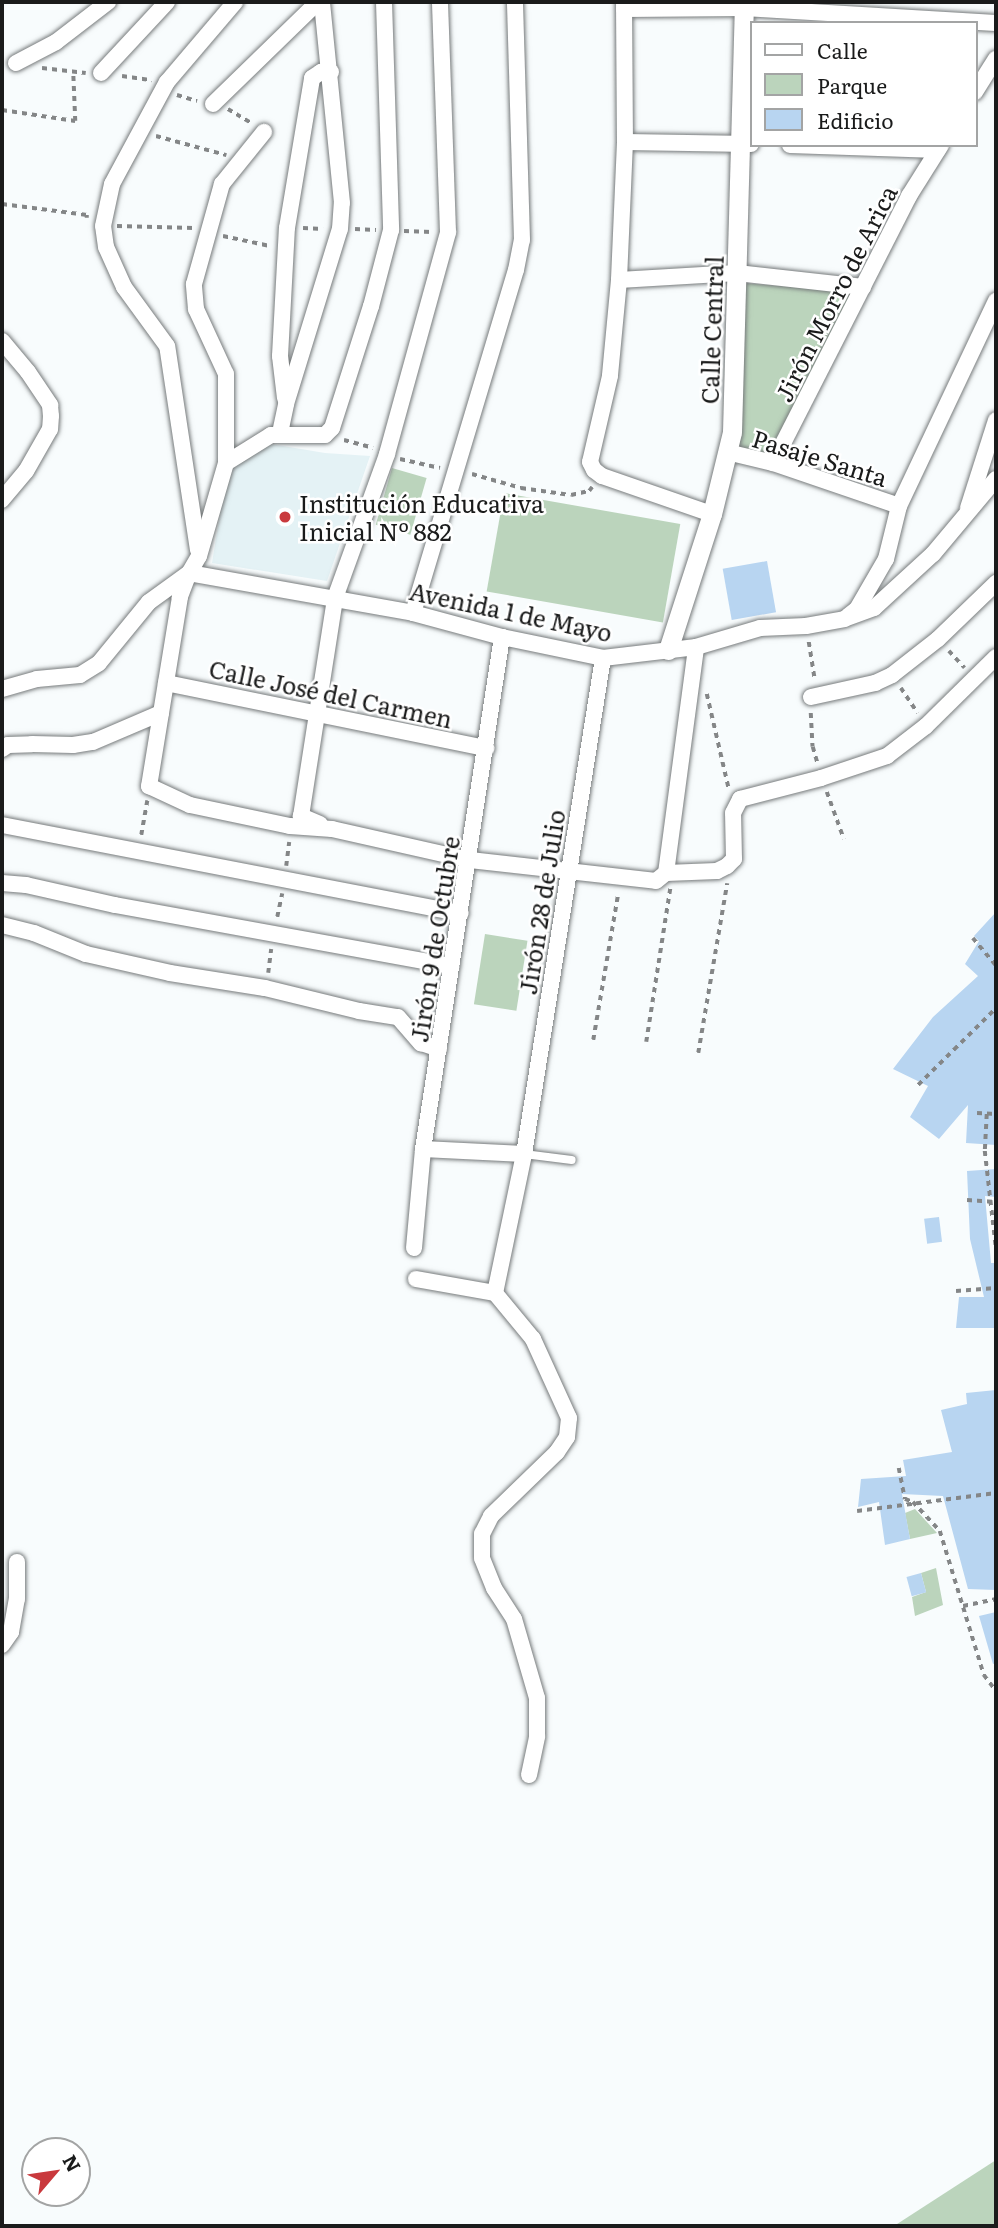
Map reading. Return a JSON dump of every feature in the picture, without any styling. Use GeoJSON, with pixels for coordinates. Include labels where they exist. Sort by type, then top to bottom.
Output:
{"type":"FeatureCollection","features":[{"type":"Feature","properties":{"kind":"street"},"geometry":{"type":"LineString","coordinates":[[16,63],[56,43],[108,2]]}},
{"type":"Feature","properties":{"kind":"street"},"geometry":{"type":"LineString","coordinates":[[101,73],[167,2]]}},
{"type":"Feature","properties":{"kind":"street"},"geometry":{"type":"LineString","coordinates":[[199,556],[167,346],[124,287],[106,247],[103,226],[112,184],[166,82],[235,2]]}},
{"type":"Feature","properties":{"kind":"street"},"geometry":{"type":"LineString","coordinates":[[280,433],[286,404],[340,229],[342,203],[331,72],[320,2]]}},
{"type":"Feature","properties":{"kind":"street"},"geometry":{"type":"LineString","coordinates":[[213,104],[320,2]]}},
{"type":"Feature","properties":{"kind":"street"},"geometry":{"type":"LineString","coordinates":[[226,463],[271,435],[325,435],[332,428],[391,230],[383,2]]}},
{"type":"Feature","properties":{"kind":"street"},"geometry":{"type":"LineString","coordinates":[[332,829],[301,816],[335,598],[387,454],[448,232],[440,2]]}},
{"type":"Feature","properties":{"kind":"street"},"geometry":{"type":"LineString","coordinates":[[413,613],[509,297],[522,240],[515,2]]}},
{"type":"Feature","properties":{"kind":"street"},"geometry":{"type":"LineString","coordinates":[[712,514],[602,476],[594,470],[590,462],[610,376],[619,280],[625,142],[624,5],[744,5],[968,21]]}},
{"type":"Feature","properties":{"kind":"street","name":"Calle Central"},"geometry":{"type":"LineString","coordinates":[[668,650],[712,514],[732,432],[737,273],[746,144],[744,5]]}},
{"type":"Feature","properties":{"kind":"street"},"geometry":{"type":"LineString","coordinates":[[977,22],[996,23]]}},
{"type":"Feature","properties":{"kind":"street"},"geometry":{"type":"LineString","coordinates":[[977,89],[996,59]]}},
{"type":"Feature","properties":{"kind":"street"},"geometry":{"type":"LineString","coordinates":[[286,404],[280,356],[287,228],[302,123],[312,78],[321,72],[331,72]]}},
{"type":"Feature","properties":{"kind":"street"},"geometry":{"type":"LineString","coordinates":[[264,132],[222,184],[194,284],[196,309],[226,373],[226,463],[199,556],[180,597],[149,786],[190,805],[290,826],[332,829],[470,860],[646,882],[669,873],[717,871],[727,866],[734,859],[736,846],[733,813],[736,803],[744,797],[821,778],[887,756],[926,726],[996,657]]}},
{"type":"Feature","properties":{"kind":"street"},"geometry":{"type":"LineString","coordinates":[[625,142],[746,144]]}},
{"type":"Feature","properties":{"kind":"street"},"geometry":{"type":"LineString","coordinates":[[890,147],[940,148]]}},
{"type":"Feature","properties":{"kind":"street","name":"Jirón Morro de Arica"},"geometry":{"type":"LineString","coordinates":[[772,463],[909,195],[940,148]]}},
{"type":"Feature","properties":{"kind":"street"},"geometry":{"type":"LineString","coordinates":[[619,280],[737,273],[863,287]]}},
{"type":"Feature","properties":{"kind":"street"},"geometry":{"type":"LineString","coordinates":[[844,619],[857,609],[886,559],[899,506],[996,300]]}},
{"type":"Feature","properties":{"kind":"street"},"geometry":{"type":"LineString","coordinates":[[2,341],[28,372],[50,405],[51,416],[50,429],[26,471],[2,500]]}},
{"type":"Feature","properties":{"kind":"street"},"geometry":{"type":"LineString","coordinates":[[966,516],[996,420]]}},
{"type":"Feature","properties":{"kind":"street","name":"Pasaje Santa"},"geometry":{"type":"LineString","coordinates":[[727,452],[772,463],[899,506]]}},
{"type":"Feature","properties":{"kind":"street","name":"Avenida 1 de Mayo"},"geometry":{"type":"LineString","coordinates":[[189,573],[413,613],[502,637],[603,658],[695,647],[760,628],[806,626],[844,619],[874,608],[933,554],[996,479]]}},
{"type":"Feature","properties":{"kind":"street"},"geometry":{"type":"LineString","coordinates":[[2,689],[37,679],[80,675],[99,663],[149,602],[189,573]]}},
{"type":"Feature","properties":{"kind":"street"},"geometry":{"type":"LineString","coordinates":[[811,697],[875,683],[892,674],[938,639],[996,583]]}},
{"type":"Feature","properties":{"kind":"street","name":"Jirón 9 de Octubre"},"geometry":{"type":"LineString","coordinates":[[414,1248],[423,1149],[470,860],[502,637]]}},
{"type":"Feature","properties":{"kind":"street"},"geometry":{"type":"LineString","coordinates":[[669,873],[695,647]]}},
{"type":"Feature","properties":{"kind":"street","name":"Jirón 28 de Julio"},"geometry":{"type":"LineString","coordinates":[[495,1293],[524,1154],[603,658]]}},
{"type":"Feature","properties":{"kind":"street","name":"Calle José del Carmen"},"geometry":{"type":"LineString","coordinates":[[166,683],[486,748]]}},
{"type":"Feature","properties":{"kind":"street"},"geometry":{"type":"LineString","coordinates":[[2,749],[8,745],[93,743],[161,713]]}},
{"type":"Feature","properties":{"kind":"street"},"geometry":{"type":"LineString","coordinates":[[2,825],[461,913]]}},
{"type":"Feature","properties":{"kind":"street"},"geometry":{"type":"LineString","coordinates":[[2,883],[26,885],[274,935],[452,966]]}},
{"type":"Feature","properties":{"kind":"street"},"geometry":{"type":"LineString","coordinates":[[2,925],[34,933],[86,954],[170,974],[265,988],[359,1011],[398,1017],[421,1043],[439,1049]]}},
{"type":"Feature","properties":{"kind":"street"},"geometry":{"type":"LineString","coordinates":[[423,1149],[524,1154]]}},
{"type":"Feature","properties":{"kind":"street"},"geometry":{"type":"LineString","coordinates":[[416,1279],[495,1293],[533,1339],[569,1418],[567,1437],[557,1452],[491,1516],[482,1534],[482,1558],[494,1588],[514,1619],[537,1698],[537,1736],[529,1775]]}},
{"type":"Feature","properties":{"kind":"street"},"geometry":{"type":"LineString","coordinates":[[2,1644],[11,1632],[15,1610],[16,1562]]}},
{"type":"Feature","properties":{"kind":"lane"},"geometry":{"type":"LineString","coordinates":[[524,1154],[572,1160]]}},
{"type":"Feature","properties":{"kind":"path"},"geometry":{"type":"LineString","coordinates":[[2,110],[75,121],[73,73]]}},
{"type":"Feature","properties":{"kind":"path"},"geometry":{"type":"LineString","coordinates":[[139,135],[171,138],[220,152],[240,162]]}},
{"type":"Feature","properties":{"kind":"path"},"geometry":{"type":"LineString","coordinates":[[2,204],[87,215],[88,227],[95,229],[103,226],[208,228],[256,245],[285,248]]}},
{"type":"Feature","properties":{"kind":"path"},"geometry":{"type":"LineString","coordinates":[[287,228],[448,232]]}},
{"type":"Feature","properties":{"kind":"path"},"geometry":{"type":"LineString","coordinates":[[806,626],[816,687],[811,697],[813,747],[821,778],[844,839]]}},
{"type":"Feature","properties":{"kind":"path"},"geometry":{"type":"LineString","coordinates":[[938,639],[975,678]]}},
{"type":"Feature","properties":{"kind":"path"},"geometry":{"type":"LineString","coordinates":[[892,674],[926,726]]}},
{"type":"Feature","properties":{"kind":"path"},"geometry":{"type":"LineString","coordinates":[[705,685],[728,787],[736,803]]}},
{"type":"Feature","properties":{"kind":"path"},"geometry":{"type":"LineString","coordinates":[[138,851],[149,786]]}},
{"type":"Feature","properties":{"kind":"path"},"geometry":{"type":"LineString","coordinates":[[265,988],[284,880],[290,826]]}},
{"type":"Feature","properties":{"kind":"path"},"geometry":{"type":"LineString","coordinates":[[698,1053],[727,887],[727,866]]}},
{"type":"Feature","properties":{"kind":"path"},"geometry":{"type":"LineString","coordinates":[[646,1042],[666,931],[669,873]]}},
{"type":"Feature","properties":{"kind":"path"},"geometry":{"type":"LineString","coordinates":[[593,1040],[621,878]]}},
{"type":"Feature","properties":{"kind":"path"},"geometry":{"type":"LineString","coordinates":[[973,938],[996,965]]}},
{"type":"Feature","properties":{"kind":"path"},"geometry":{"type":"LineString","coordinates":[[918,1085],[960,1041],[996,1009]]}},
{"type":"Feature","properties":{"kind":"path"},"geometry":{"type":"LineString","coordinates":[[977,1113],[996,1114]]}},
{"type":"Feature","properties":{"kind":"path"},"geometry":{"type":"LineString","coordinates":[[987,1114],[985,1152],[994,1202],[996,1248]]}},
{"type":"Feature","properties":{"kind":"path"},"geometry":{"type":"LineString","coordinates":[[967,1200],[994,1202]]}},
{"type":"Feature","properties":{"kind":"path"},"geometry":{"type":"LineString","coordinates":[[956,1292],[996,1288]]}},
{"type":"Feature","properties":{"kind":"path"},"geometry":{"type":"LineString","coordinates":[[899,1468],[905,1499],[913,1502],[940,1531],[984,1675],[996,1691]]}},
{"type":"Feature","properties":{"kind":"path"},"geometry":{"type":"LineString","coordinates":[[858,1511],[996,1493]]}},
{"type":"Feature","properties":{"kind":"path"},"geometry":{"type":"LineString","coordinates":[[963,1606],[996,1599]]}},
{"type":"Feature","properties":{"kind":"shaded area","name":"Institución Educativa Inicial Nº 882"},"geometry":{"type":"Polygon","coordinates":[[[271,444],[325,453],[370,456],[327,581],[212,563],[227,471],[271,444]]]}},
{"type":"Feature","properties":{"kind":"green space"},"geometry":{"type":"Polygon","coordinates":[[[744,283],[853,292],[769,457],[737,447],[744,283]]]}},
{"type":"Feature","properties":{"kind":"green space"},"geometry":{"type":"Polygon","coordinates":[[[392,468],[427,478],[410,535],[376,525],[392,468]]]}},
{"type":"Feature","properties":{"kind":"green space"},"geometry":{"type":"Polygon","coordinates":[[[504,493],[680,524],[663,623],[487,591],[504,493]]]}},
{"type":"Feature","properties":{"kind":"green space"},"geometry":{"type":"Polygon","coordinates":[[[485,934],[527,941],[516,1011],[474,1004],[485,934]]]}},
{"type":"Feature","properties":{"kind":"green space"},"geometry":{"type":"Polygon","coordinates":[[[915,1509],[937,1533],[910,1539],[905,1513],[915,1509]]]}},
{"type":"Feature","properties":{"kind":"green space"},"geometry":{"type":"Polygon","coordinates":[[[936,1568],[943,1605],[915,1616],[912,1597],[926,1592],[921,1573],[936,1568]]]}},
{"type":"Feature","properties":{"kind":"green space"},"geometry":{"type":"Polygon","coordinates":[[[996,2160],[996,2226],[894,2226],[996,2160]]]}},
{"type":"Feature","properties":{"kind":"building"},"geometry":{"type":"Polygon","coordinates":[[[767,561],[776,612],[732,620],[723,569],[767,561]]]}},
{"type":"Feature","properties":{"kind":"building"},"geometry":{"type":"Polygon","coordinates":[[[996,912],[996,1145],[966,1143],[968,1105],[939,1139],[910,1117],[928,1086],[893,1069],[933,1017],[978,976],[965,964],[979,941],[974,936],[996,912]]]}},
{"type":"Feature","properties":{"kind":"building"},"geometry":{"type":"Polygon","coordinates":[[[996,1169],[996,1197],[985,1196],[991,1263],[996,1263],[996,1328],[956,1328],[959,1297],[984,1297],[970,1239],[967,1171],[996,1169]]]}},
{"type":"Feature","properties":{"kind":"building"},"geometry":{"type":"Polygon","coordinates":[[[939,1217],[942,1242],[927,1244],[924,1219],[939,1217]]]}},
{"type":"Feature","properties":{"kind":"building"},"geometry":{"type":"Polygon","coordinates":[[[996,1390],[996,1590],[968,1589],[943,1496],[902,1494],[910,1539],[885,1545],[879,1502],[858,1507],[861,1479],[906,1476],[903,1460],[952,1452],[941,1410],[967,1404],[966,1393],[996,1390]]]}},
{"type":"Feature","properties":{"kind":"building"},"geometry":{"type":"Polygon","coordinates":[[[921,1573],[926,1592],[912,1596],[907,1577],[921,1573]]]}},
{"type":"Feature","properties":{"kind":"building"},"geometry":{"type":"Polygon","coordinates":[[[996,1612],[996,1663],[993,1664],[979,1616],[996,1612]]]}},
{"type":"Feature","properties":{"kind":"place","name":"Institución Educativa Inicial Nº 882"},"geometry":{"type":"Point","coordinates":[285,517]}}]}
